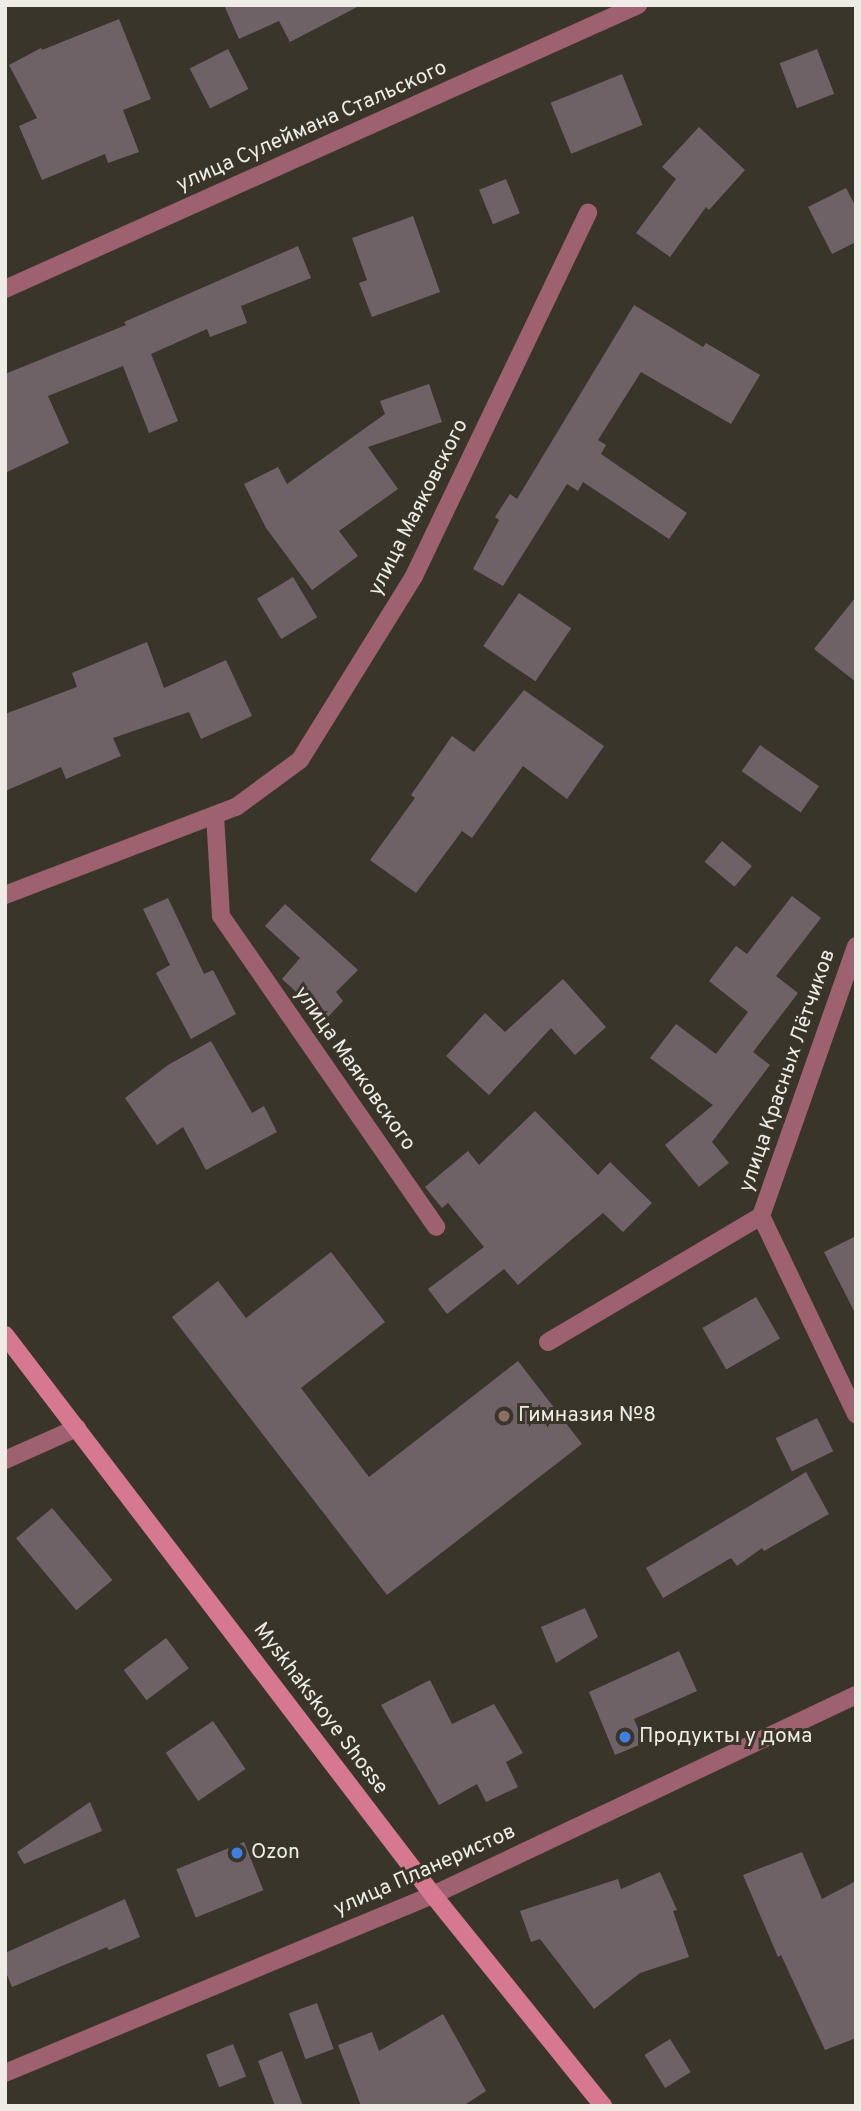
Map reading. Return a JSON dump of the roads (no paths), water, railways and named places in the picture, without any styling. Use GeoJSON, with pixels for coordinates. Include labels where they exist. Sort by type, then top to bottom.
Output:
{"type":"FeatureCollection","features":[{"type":"Feature","properties":{"kind":"street","name":"улица Сулеймана Стальского"},"geometry":{"type":"LineString","coordinates":[[5,289],[638,5]]}},
{"type":"Feature","properties":{"kind":"street","name":"улица Маяковского"},"geometry":{"type":"LineString","coordinates":[[5,895],[236,807],[300,760],[414,576],[588,213]]}},
{"type":"Feature","properties":{"kind":"street","name":"улица Маяковского"},"geometry":{"type":"LineString","coordinates":[[215,815],[221,916],[436,1227]]}},
{"type":"Feature","properties":{"kind":"street","name":"улица Красных Лётчиков"},"geometry":{"type":"LineString","coordinates":[[548,1342],[761,1216],[856,946]]}},
{"type":"Feature","properties":{"kind":"street"},"geometry":{"type":"LineString","coordinates":[[761,1216],[856,1414]]}},
{"type":"Feature","properties":{"kind":"street","name":"Myskhakskoye Shosse"},"geometry":{"type":"LineString","coordinates":[[5,1335],[433,1895],[603,2106]]}},
{"type":"Feature","properties":{"kind":"street"},"geometry":{"type":"LineString","coordinates":[[5,1460],[77,1428]]}},
{"type":"Feature","properties":{"kind":"street","name":"улица Планеристов"},"geometry":{"type":"LineString","coordinates":[[5,2073],[433,1895],[856,1695]]}},
{"type":"Feature","properties":{"kind":"place","name":"Гимназия №8"},"geometry":{"type":"Point","coordinates":[504,1416]}},
{"type":"Feature","properties":{"kind":"place","name":"Продукты у дома"},"geometry":{"type":"Point","coordinates":[625,1737]}},
{"type":"Feature","properties":{"kind":"place","name":"Ozon"},"geometry":{"type":"Point","coordinates":[237,1853]}}]}
